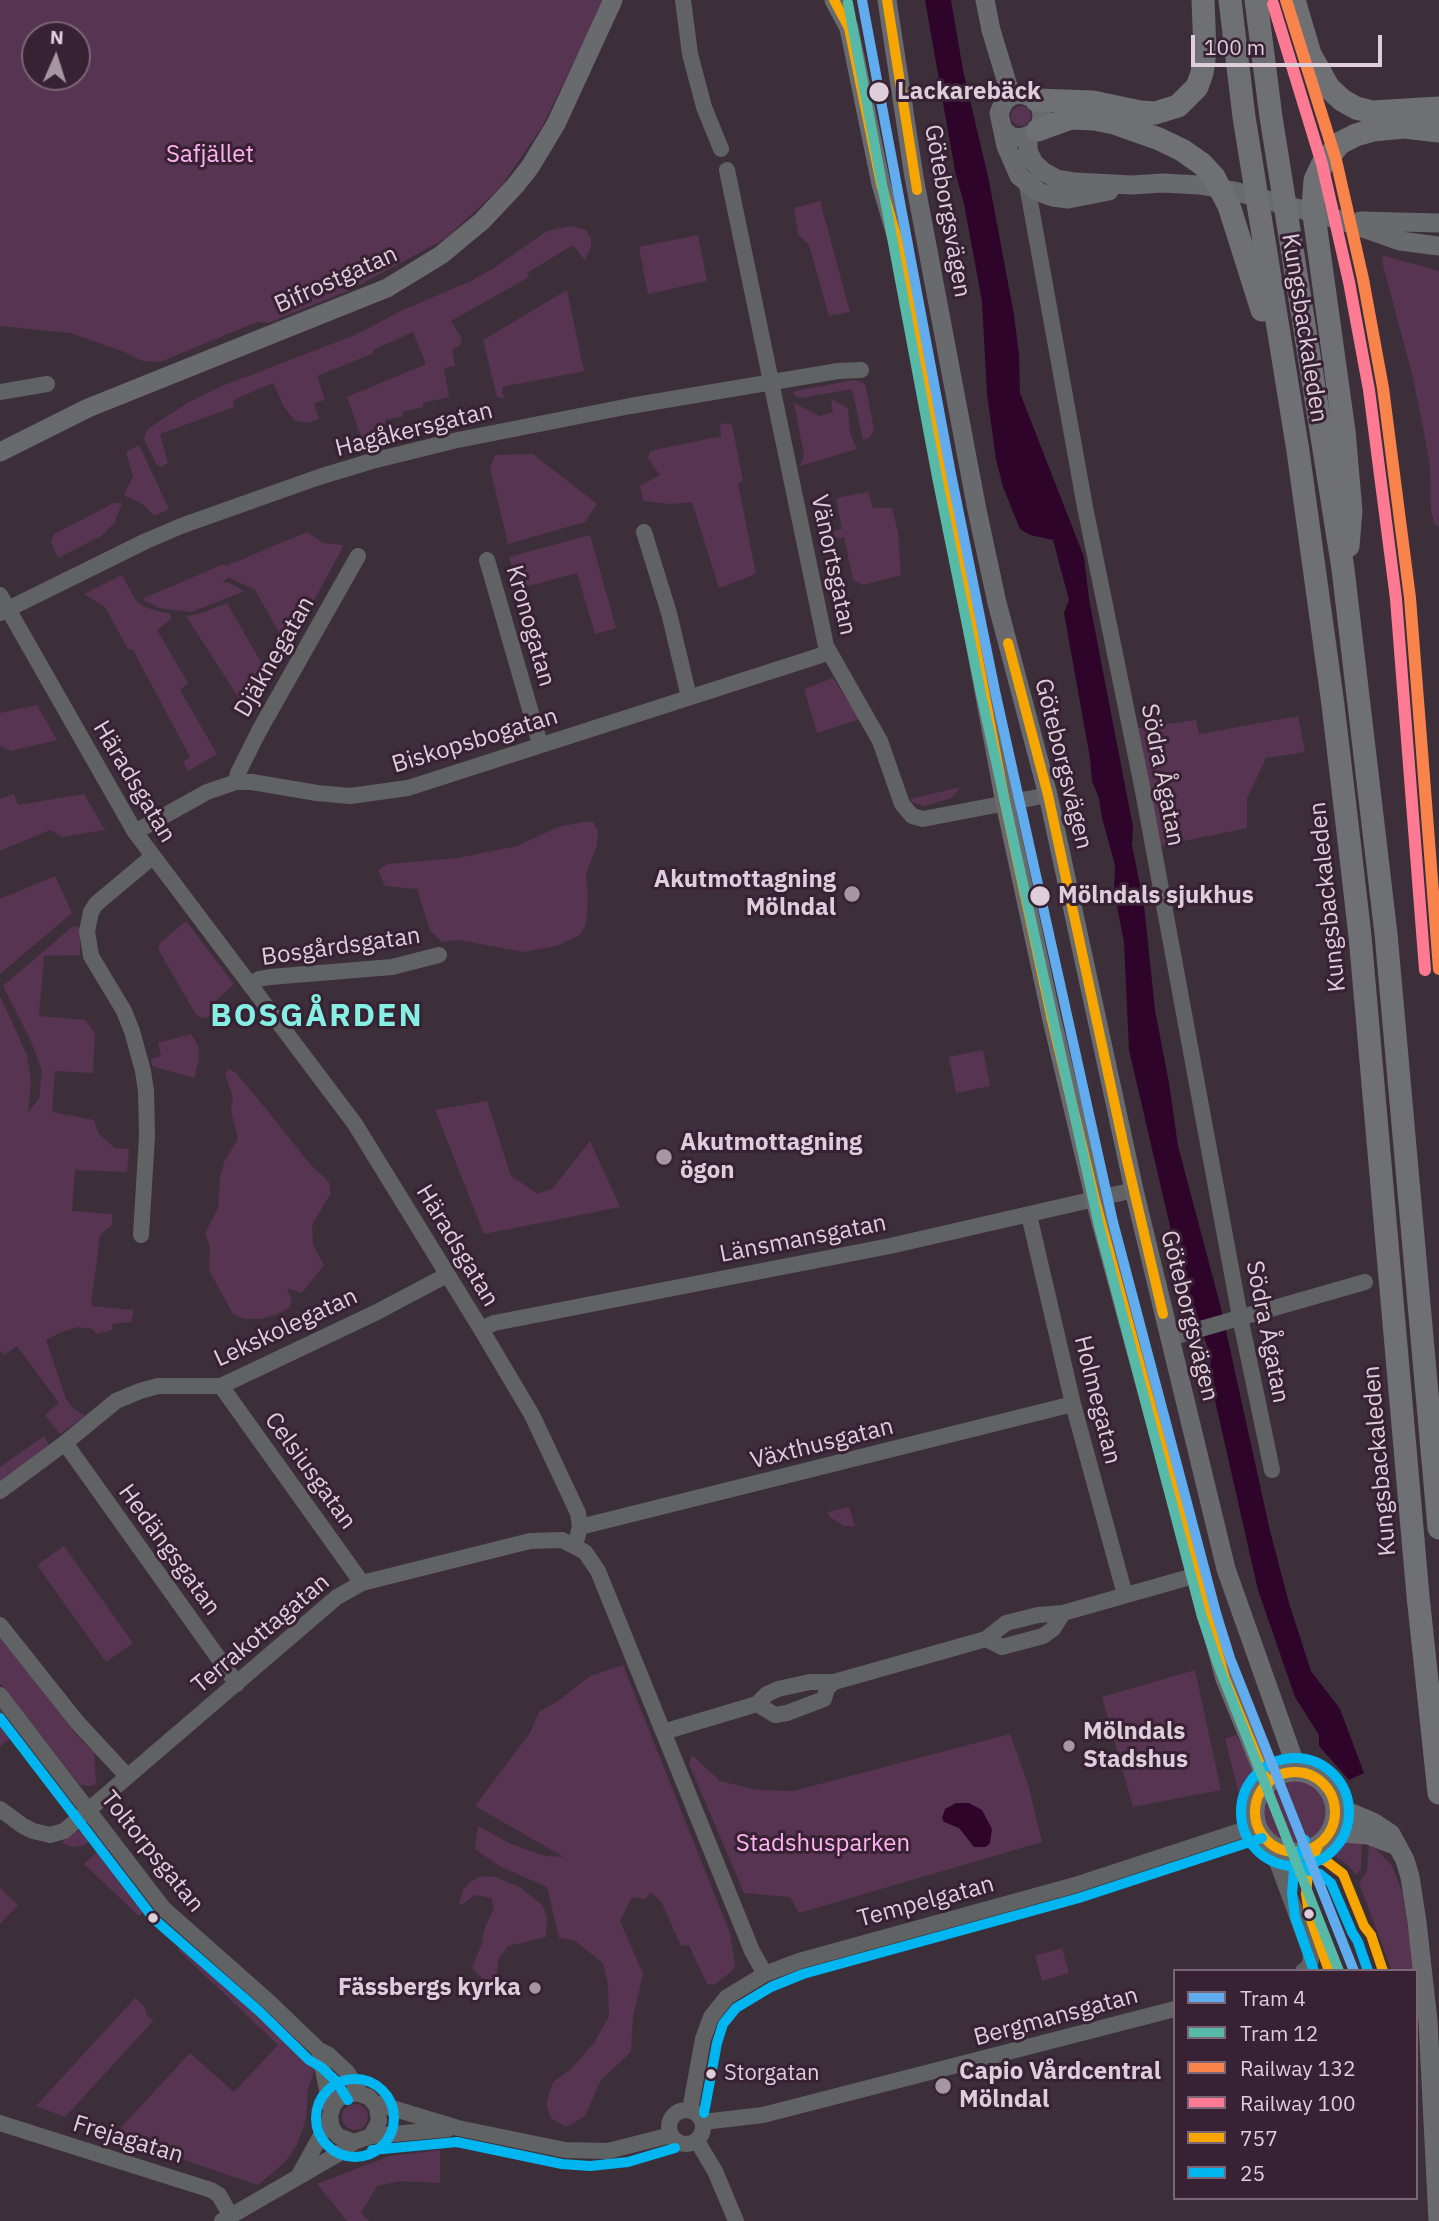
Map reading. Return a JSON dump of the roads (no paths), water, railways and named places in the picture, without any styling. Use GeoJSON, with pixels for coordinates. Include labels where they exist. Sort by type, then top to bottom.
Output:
{"type":"FeatureCollection","features":[{"type":"Feature","properties":{"kind":"highway"},"geometry":{"type":"LineString","coordinates":[[1036,100],[1093,102],[1155,113],[1178,106],[1197,87],[1202,73],[1205,52],[1203,0]]}},
{"type":"Feature","properties":{"kind":"highway","name":"Kungsbackaleden"},"geometry":{"type":"LineString","coordinates":[[1230,0],[1244,117],[1298,451],[1333,705],[1360,936],[1418,1596],[1439,1793]]}},
{"type":"Feature","properties":{"kind":"highway","name":"Kungsbackaleden"},"geometry":{"type":"LineString","coordinates":[[1256,0],[1273,131],[1343,569],[1386,934],[1439,1528]]}},
{"type":"Feature","properties":{"kind":"highway"},"geometry":{"type":"LineString","coordinates":[[1294,0],[1310,54],[1329,88],[1342,100],[1356,108],[1372,112],[1439,108]]}},
{"type":"Feature","properties":{"kind":"highway"},"geometry":{"type":"LineString","coordinates":[[1033,133],[1071,118],[1114,122],[1182,150],[1202,164],[1214,177],[1238,230],[1261,305],[1298,451]]}},
{"type":"Feature","properties":{"kind":"highway"},"geometry":{"type":"LineString","coordinates":[[1343,569],[1349,541],[1351,511],[1342,418],[1312,208],[1315,180],[1340,143],[1356,135],[1373,130],[1404,127],[1439,131]]}},
{"type":"Feature","properties":{"kind":"main road","name":"Bifrostgatan"},"geometry":{"type":"LineString","coordinates":[[0,452],[89,408],[387,289],[441,255],[491,212],[530,167],[556,124],[613,0]]}},
{"type":"Feature","properties":{"kind":"main road","name":"Göteborgsvägen"},"geometry":{"type":"LineString","coordinates":[[834,0],[849,28],[881,184],[903,259],[1005,803],[1052,1020],[1095,1200],[1225,1679],[1268,1784]]}},
{"type":"Feature","properties":{"kind":"main road","name":"Göteborgsvägen"},"geometry":{"type":"LineString","coordinates":[[887,0],[915,177],[997,603],[1048,795],[1134,1190],[1226,1569],[1298,1772]]}},
{"type":"Feature","properties":{"kind":"main road"},"geometry":{"type":"LineString","coordinates":[[985,0],[1011,96]]}},
{"type":"Feature","properties":{"kind":"main road"},"geometry":{"type":"LineString","coordinates":[[1107,188],[1057,178],[1044,172],[1034,163],[1028,151],[1042,115],[1036,100],[1024,95],[1011,96],[1004,102],[998,119],[1012,163],[1027,185],[1053,197],[1068,199],[1107,188],[1132,185],[1199,185],[1399,232],[1439,246]]}},
{"type":"Feature","properties":{"kind":"main road"},"geometry":{"type":"LineString","coordinates":[[1003,130],[1015,138],[1033,133]]}},
{"type":"Feature","properties":{"kind":"main road"},"geometry":{"type":"LineString","coordinates":[[1399,232],[1439,223]]}},
{"type":"Feature","properties":{"kind":"main road"},"geometry":{"type":"LineString","coordinates":[[1298,1772],[1322,1783],[1330,1793],[1335,1805],[1335,1819],[1330,1832],[1318,1845],[1306,1851],[1291,1852],[1266,1839],[1258,1825],[1256,1806],[1260,1794],[1268,1784],[1285,1774],[1298,1772]]}},
{"type":"Feature","properties":{"kind":"main road"},"geometry":{"type":"LineString","coordinates":[[1335,1805],[1383,1827],[1391,1834],[1405,1860],[1417,1922],[1428,2021],[1438,2221]]}},
{"type":"Feature","properties":{"kind":"main road"},"geometry":{"type":"LineString","coordinates":[[1330,1832],[1368,1835],[1395,1845]]}},
{"type":"Feature","properties":{"kind":"street"},"geometry":{"type":"LineString","coordinates":[[683,0],[692,66],[704,107],[721,149]]}},
{"type":"Feature","properties":{"kind":"street","name":"Vänortsgatan"},"geometry":{"type":"LineString","coordinates":[[727,170],[828,653],[880,741],[902,804],[912,816],[923,819],[1048,795]]}},
{"type":"Feature","properties":{"kind":"street","name":"Södra Ågatan"},"geometry":{"type":"LineString","coordinates":[[1027,185],[1083,496],[1144,796],[1236,1319],[1272,1470]]}},
{"type":"Feature","properties":{"kind":"street"},"geometry":{"type":"LineString","coordinates":[[1033,213],[1053,197]]}},
{"type":"Feature","properties":{"kind":"street","name":"Hagåkersgatan"},"geometry":{"type":"LineString","coordinates":[[2,606],[146,541],[320,477],[453,441],[654,401],[838,371],[862,370]]}},
{"type":"Feature","properties":{"kind":"street"},"geometry":{"type":"LineString","coordinates":[[0,392],[47,384]]}},
{"type":"Feature","properties":{"kind":"street"},"geometry":{"type":"LineString","coordinates":[[644,532],[669,612],[689,697]]}},
{"type":"Feature","properties":{"kind":"street","name":"Djäknegatan"},"geometry":{"type":"LineString","coordinates":[[236,782],[259,731],[358,556]]}},
{"type":"Feature","properties":{"kind":"street","name":"Kronogatan"},"geometry":{"type":"LineString","coordinates":[[487,560],[540,744]]}},
{"type":"Feature","properties":{"kind":"street","name":"Häradsgatan"},"geometry":{"type":"LineString","coordinates":[[2,606],[152,857],[355,1124],[481,1329],[545,1441],[578,1513],[580,1527]]}},
{"type":"Feature","properties":{"kind":"street","name":"Biskopsbogatan"},"geometry":{"type":"LineString","coordinates":[[135,832],[207,792],[236,782],[350,796],[408,788],[828,653]]}},
{"type":"Feature","properties":{"kind":"street"},"geometry":{"type":"LineString","coordinates":[[141,1235],[147,1136],[143,1071],[124,1011],[91,956],[87,931],[91,912],[96,904],[152,857]]}},
{"type":"Feature","properties":{"kind":"street","name":"Bosgårdsgatan"},"geometry":{"type":"LineString","coordinates":[[250,985],[259,979],[270,977],[392,968],[439,956]]}},
{"type":"Feature","properties":{"kind":"street","name":"Länsmansgatan"},"geometry":{"type":"LineString","coordinates":[[481,1329],[494,1323],[890,1246],[1134,1190]]}},
{"type":"Feature","properties":{"kind":"street","name":"Holmegatan"},"geometry":{"type":"LineString","coordinates":[[1029,1215],[1073,1404],[1125,1595]]}},
{"type":"Feature","properties":{"kind":"street","name":"Lekskolegatan"},"geometry":{"type":"LineString","coordinates":[[0,1491],[116,1401],[158,1386],[221,1386],[447,1275]]}},
{"type":"Feature","properties":{"kind":"street"},"geometry":{"type":"LineString","coordinates":[[1169,1338],[1364,1282]]}},
{"type":"Feature","properties":{"kind":"street","name":"Celsiusgatan"},"geometry":{"type":"LineString","coordinates":[[221,1386],[362,1583]]}},
{"type":"Feature","properties":{"kind":"street","name":"Växthusgatan"},"geometry":{"type":"LineString","coordinates":[[580,1527],[1073,1404]]}},
{"type":"Feature","properties":{"kind":"street","name":"Hedängsgatan"},"geometry":{"type":"LineString","coordinates":[[65,1443],[237,1684]]}},
{"type":"Feature","properties":{"kind":"street"},"geometry":{"type":"LineString","coordinates":[[580,1527],[575,1545],[591,1558],[598,1571],[752,1951],[765,1974]]}},
{"type":"Feature","properties":{"kind":"street","name":"Terrakottagatan"},"geometry":{"type":"LineString","coordinates":[[0,1809],[23,1826],[50,1835],[64,1831],[337,1597],[362,1583],[530,1541],[562,1540],[575,1545]]}},
{"type":"Feature","properties":{"kind":"street"},"geometry":{"type":"LineString","coordinates":[[663,1732],[757,1704],[767,1694],[778,1689],[810,1682],[834,1682],[986,1639],[1006,1623],[1038,1615],[1063,1613],[1197,1576]]}},
{"type":"Feature","properties":{"kind":"street"},"geometry":{"type":"LineString","coordinates":[[986,1639],[1002,1647],[1043,1636],[1053,1629],[1063,1613]]}},
{"type":"Feature","properties":{"kind":"street"},"geometry":{"type":"LineString","coordinates":[[0,1625],[77,1722],[127,1776]]}},
{"type":"Feature","properties":{"kind":"street"},"geometry":{"type":"LineString","coordinates":[[757,1704],[775,1715],[787,1713],[824,1699],[827,1688],[834,1682]]}},
{"type":"Feature","properties":{"kind":"street","name":"Toltorpsgatan"},"geometry":{"type":"LineString","coordinates":[[0,1695],[164,1909],[268,2001],[318,2050],[347,2072],[360,2093]]}},
{"type":"Feature","properties":{"kind":"street","name":"Tempelgatan"},"geometry":{"type":"LineString","coordinates":[[690,2110],[711,2017],[727,1997],[765,1974],[799,1961],[1075,1885],[1258,1825]]}},
{"type":"Feature","properties":{"kind":"street"},"geometry":{"type":"LineString","coordinates":[[1279,1848],[1275,1856],[1310,1951],[1311,1960],[1306,1969]]}},
{"type":"Feature","properties":{"kind":"street","name":"Bergmansgatan"},"geometry":{"type":"LineString","coordinates":[[703,2122],[763,2115],[1173,2010]]}},
{"type":"Feature","properties":{"kind":"street"},"geometry":{"type":"LineString","coordinates":[[318,2050],[330,2115],[338,2136],[354,2142]]}},
{"type":"Feature","properties":{"kind":"street"},"geometry":{"type":"LineString","coordinates":[[298,2178],[342,2096],[360,2093],[375,2103],[458,2128],[565,2150],[617,2150],[671,2135]]}},
{"type":"Feature","properties":{"kind":"street"},"geometry":{"type":"LineString","coordinates":[[371,2136],[379,2121],[375,2103]]}},
{"type":"Feature","properties":{"kind":"street"},"geometry":{"type":"LineString","coordinates":[[690,2110],[698,2114],[703,2122],[703,2131],[697,2141],[684,2144],[671,2135],[669,2124],[674,2114],[690,2110]]}},
{"type":"Feature","properties":{"kind":"street","name":"Frejagatan"},"geometry":{"type":"LineString","coordinates":[[0,2123],[211,2190],[219,2195],[227,2218]]}},
{"type":"Feature","properties":{"kind":"street"},"geometry":{"type":"LineString","coordinates":[[227,2218],[298,2178],[354,2142],[371,2136],[458,2128]]}},
{"type":"Feature","properties":{"kind":"street"},"geometry":{"type":"LineString","coordinates":[[697,2141],[715,2171],[736,2221]]}},
{"type":"Feature","properties":{"kind":"tram line","name":"4"},"geometry":{"type":"LineString","coordinates":[[862,0],[951,474],[995,691],[1113,1222],[1230,1658],[1353,1969]]}},
{"type":"Feature","properties":{"kind":"tram line","name":"12"},"geometry":{"type":"LineString","coordinates":[[848,3],[937,477],[981,694],[1099,1226],[1202,1617],[1217,1662],[1338,1969]]}},
{"type":"Feature","properties":{"kind":"rail line","name":"132"},"geometry":{"type":"LineString","coordinates":[[1286,0],[1336,160],[1363,279],[1383,388],[1410,598],[1439,969]]}},
{"type":"Feature","properties":{"kind":"rail line","name":"100"},"geometry":{"type":"LineString","coordinates":[[1273,4],[1322,164],[1349,282],[1369,390],[1396,599],[1425,970]]}},
{"type":"Feature","properties":{"kind":"place","name":"Lackarebäck"},"geometry":{"type":"Point","coordinates":[879,92]}},
{"type":"Feature","properties":{"kind":"place","name":"Akutmottagning Mölndal"},"geometry":{"type":"Point","coordinates":[852,894]}},
{"type":"Feature","properties":{"kind":"place","name":"Mölndals sjukhus"},"geometry":{"type":"Point","coordinates":[1040,896]}},
{"type":"Feature","properties":{"kind":"place","name":"Akutmottagning ögon"},"geometry":{"type":"Point","coordinates":[664,1157]}},
{"type":"Feature","properties":{"kind":"place","name":"Mölndals Stadshus"},"geometry":{"type":"Point","coordinates":[1069,1746]}},
{"type":"Feature","properties":{"kind":"place","name":"Fässbergs kyrka"},"geometry":{"type":"Point","coordinates":[535,1988]}},
{"type":"Feature","properties":{"kind":"place","name":"Storgatan"},"geometry":{"type":"Point","coordinates":[711,2074]}},
{"type":"Feature","properties":{"kind":"place","name":"Capio Vårdcentral Mölndal"},"geometry":{"type":"Point","coordinates":[943,2086]}},
{"type":"Feature","properties":{"kind":"district","name":"BOSGÅRDEN"},"geometry":{"type":"Point","coordinates":[317,1017]}},
{"type":"Feature","properties":{"kind":"park label","name":"Safjället"},"geometry":{"type":"Point","coordinates":[210,155]}},
{"type":"Feature","properties":{"kind":"park label","name":"Stadshusparken"},"geometry":{"type":"Point","coordinates":[823,1844]}}]}
